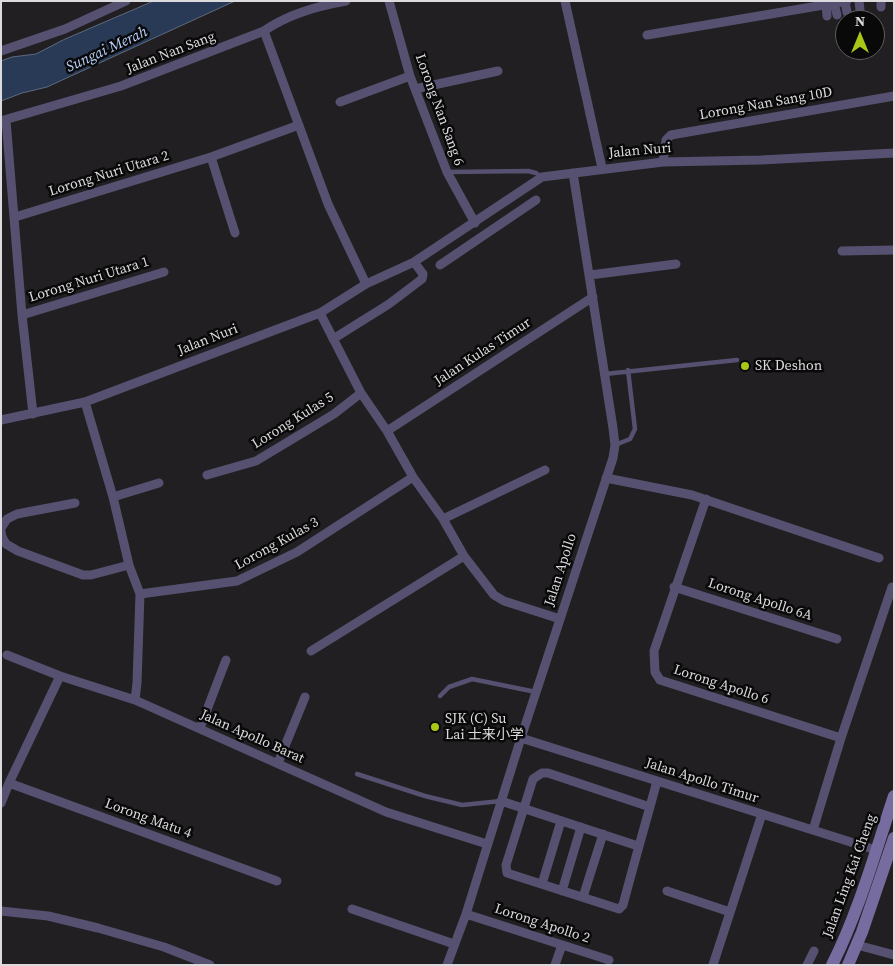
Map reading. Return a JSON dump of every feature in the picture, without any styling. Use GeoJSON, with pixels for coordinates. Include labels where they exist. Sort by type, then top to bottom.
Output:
{"type":"FeatureCollection","features":[{"type":"Feature","properties":{"kind":"street"},"geometry":{"type":"LineString","coordinates":[[1,52],[65,29],[126,1]]}},
{"type":"Feature","properties":{"kind":"street","name":"Jalan Nan Sang"},"geometry":{"type":"LineString","coordinates":[[4,121],[121,86],[264,31],[278,21],[298,13],[346,1]]}},
{"type":"Feature","properties":{"kind":"street","name":"Lorong Nan Sang 6"},"geometry":{"type":"LineString","coordinates":[[389,1],[410,76],[447,172],[475,223]]}},
{"type":"Feature","properties":{"kind":"street"},"geometry":{"type":"LineString","coordinates":[[566,1],[602,168]]}},
{"type":"Feature","properties":{"kind":"street"},"geometry":{"type":"LineString","coordinates":[[647,36],[846,1]]}},
{"type":"Feature","properties":{"kind":"street"},"geometry":{"type":"LineString","coordinates":[[830,4],[832,16]]}},
{"type":"Feature","properties":{"kind":"street"},"geometry":{"type":"LineString","coordinates":[[264,31],[328,204],[366,284]]}},
{"type":"Feature","properties":{"kind":"street"},"geometry":{"type":"LineString","coordinates":[[415,89],[498,71]]}},
{"type":"Feature","properties":{"kind":"street"},"geometry":{"type":"LineString","coordinates":[[340,102],[410,76]]}},
{"type":"Feature","properties":{"kind":"street","name":"Lorong Nan Sang 10D"},"geometry":{"type":"LineString","coordinates":[[663,162],[666,140],[671,135],[894,96]]}},
{"type":"Feature","properties":{"kind":"street"},"geometry":{"type":"LineString","coordinates":[[4,121],[33,414]]}},
{"type":"Feature","properties":{"kind":"street","name":"Lorong Nuri Utara 2"},"geometry":{"type":"LineString","coordinates":[[14,217],[211,157],[299,125]]}},
{"type":"Feature","properties":{"kind":"street","name":"Jalan Nuri"},"geometry":{"type":"LineString","coordinates":[[1,420],[85,402],[320,313],[366,284],[414,262],[542,177],[602,168],[663,162],[761,160],[894,153]]}},
{"type":"Feature","properties":{"kind":"street"},"geometry":{"type":"LineString","coordinates":[[211,157],[235,233]]}},
{"type":"Feature","properties":{"kind":"street","name":"Jalan Apollo"},"geometry":{"type":"LineString","coordinates":[[447,965],[466,914],[486,844],[613,458],[615,445],[573,173]]}},
{"type":"Feature","properties":{"kind":"street"},"geometry":{"type":"LineString","coordinates":[[510,198],[518,211]]}},
{"type":"Feature","properties":{"kind":"street"},"geometry":{"type":"LineString","coordinates":[[440,265],[536,200]]}},
{"type":"Feature","properties":{"kind":"street"},"geometry":{"type":"LineString","coordinates":[[447,241],[455,255]]}},
{"type":"Feature","properties":{"kind":"street"},"geometry":{"type":"LineString","coordinates":[[842,251],[894,250]]}},
{"type":"Feature","properties":{"kind":"street"},"geometry":{"type":"LineString","coordinates":[[333,339],[389,304],[422,279],[423,274],[414,262]]}},
{"type":"Feature","properties":{"kind":"street"},"geometry":{"type":"LineString","coordinates":[[590,275],[676,264]]}},
{"type":"Feature","properties":{"kind":"street","name":"Lorong Nuri Utara 1"},"geometry":{"type":"LineString","coordinates":[[22,315],[164,272]]}},
{"type":"Feature","properties":{"kind":"street","name":"Jalan Kulas Timur"},"geometry":{"type":"LineString","coordinates":[[387,431],[593,296]]}},
{"type":"Feature","properties":{"kind":"street"},"geometry":{"type":"LineString","coordinates":[[320,313],[361,392],[387,431],[413,477],[443,519],[464,556],[494,596],[560,619]]}},
{"type":"Feature","properties":{"kind":"street","name":"Lorong Kulas 5"},"geometry":{"type":"LineString","coordinates":[[206,475],[256,461],[334,414],[361,392]]}},
{"type":"Feature","properties":{"kind":"street"},"geometry":{"type":"LineString","coordinates":[[85,402],[113,497],[129,564],[140,594],[135,700]]}},
{"type":"Feature","properties":{"kind":"street"},"geometry":{"type":"LineString","coordinates":[[443,519],[545,470]]}},
{"type":"Feature","properties":{"kind":"street","name":"Lorong Kulas 3"},"geometry":{"type":"LineString","coordinates":[[140,594],[237,581],[297,552],[413,477]]}},
{"type":"Feature","properties":{"kind":"street"},"geometry":{"type":"LineString","coordinates":[[606,478],[706,499],[879,558]]}},
{"type":"Feature","properties":{"kind":"street"},"geometry":{"type":"LineString","coordinates":[[113,497],[159,483]]}},
{"type":"Feature","properties":{"kind":"street","name":"Lorong Apollo 6"},"geometry":{"type":"LineString","coordinates":[[706,499],[674,587],[654,650],[655,672],[660,680],[841,738]]}},
{"type":"Feature","properties":{"kind":"street"},"geometry":{"type":"LineString","coordinates":[[74,503],[17,514],[8,519],[1,530],[2,537],[6,544],[83,575],[91,575],[129,564]]}},
{"type":"Feature","properties":{"kind":"street"},"geometry":{"type":"LineString","coordinates":[[311,650],[464,556]]}},
{"type":"Feature","properties":{"kind":"street","name":"Lorong Apollo 6A"},"geometry":{"type":"LineString","coordinates":[[674,587],[837,639]]}},
{"type":"Feature","properties":{"kind":"street"},"geometry":{"type":"LineString","coordinates":[[813,830],[841,738],[892,587]]}},
{"type":"Feature","properties":{"kind":"street","name":"Jalan Apollo Barat"},"geometry":{"type":"LineString","coordinates":[[6,655],[60,676],[135,700],[386,812],[486,844]]}},
{"type":"Feature","properties":{"kind":"street"},"geometry":{"type":"LineString","coordinates":[[200,728],[226,660]]}},
{"type":"Feature","properties":{"kind":"street"},"geometry":{"type":"LineString","coordinates":[[1,803],[9,782],[60,676]]}},
{"type":"Feature","properties":{"kind":"street"},"geometry":{"type":"LineString","coordinates":[[278,763],[305,697]]}},
{"type":"Feature","properties":{"kind":"street","name":"Jalan Apollo Timur"},"geometry":{"type":"LineString","coordinates":[[521,738],[876,850]]}},
{"type":"Feature","properties":{"kind":"street"},"geometry":{"type":"LineString","coordinates":[[650,807],[542,773],[533,779],[506,871],[509,875],[616,909],[621,908],[623,905],[638,846],[650,807],[657,781]]}},
{"type":"Feature","properties":{"kind":"street","name":"Lorong Matu 4"},"geometry":{"type":"LineString","coordinates":[[9,782],[277,881]]}},
{"type":"Feature","properties":{"kind":"street","name":"Jalan Ling Kai Cheng"},"geometry":{"type":"LineString","coordinates":[[832,965],[848,931],[894,796]]}},
{"type":"Feature","properties":{"kind":"street"},"geometry":{"type":"LineString","coordinates":[[501,801],[638,846]]}},
{"type":"Feature","properties":{"kind":"street"},"geometry":{"type":"LineString","coordinates":[[713,965],[762,814]]}},
{"type":"Feature","properties":{"kind":"street"},"geometry":{"type":"LineString","coordinates":[[542,884],[561,821]]}},
{"type":"Feature","properties":{"kind":"street"},"geometry":{"type":"LineString","coordinates":[[562,891],[581,827]]}},
{"type":"Feature","properties":{"kind":"street"},"geometry":{"type":"LineString","coordinates":[[583,897],[603,834]]}},
{"type":"Feature","properties":{"kind":"street","name":"Jalan Ling Kai Cheng"},"geometry":{"type":"LineString","coordinates":[[848,965],[857,945],[894,838]]}},
{"type":"Feature","properties":{"kind":"street"},"geometry":{"type":"LineString","coordinates":[[667,891],[730,912]]}},
{"type":"Feature","properties":{"kind":"street"},"geometry":{"type":"LineString","coordinates":[[352,910],[454,944]]}},
{"type":"Feature","properties":{"kind":"street"},"geometry":{"type":"LineString","coordinates":[[1,911],[48,916],[98,928],[164,947],[210,965]]}},
{"type":"Feature","properties":{"kind":"street","name":"Lorong Apollo 2"},"geometry":{"type":"LineString","coordinates":[[466,914],[609,960]]}},
{"type":"Feature","properties":{"kind":"street"},"geometry":{"type":"LineString","coordinates":[[555,965],[562,945]]}},
{"type":"Feature","properties":{"kind":"street"},"geometry":{"type":"LineString","coordinates":[[857,945],[894,955]]}},
{"type":"Feature","properties":{"kind":"street"},"geometry":{"type":"LineString","coordinates":[[807,965],[814,951]]}},
{"type":"Feature","properties":{"kind":"lane"},"geometry":{"type":"LineString","coordinates":[[447,172],[528,171],[542,177]]}},
{"type":"Feature","properties":{"kind":"lane"},"geometry":{"type":"LineString","coordinates":[[604,374],[738,360]]}},
{"type":"Feature","properties":{"kind":"lane"},"geometry":{"type":"LineString","coordinates":[[615,445],[630,439],[635,429],[628,370]]}},
{"type":"Feature","properties":{"kind":"lane"},"geometry":{"type":"LineString","coordinates":[[440,696],[449,687],[472,679],[536,692]]}},
{"type":"Feature","properties":{"kind":"lane"},"geometry":{"type":"LineString","coordinates":[[358,774],[424,796],[462,805],[501,801]]}},
{"type":"Feature","properties":{"kind":"water","name":"Sungai Merah"},"geometry":{"type":"Polygon","coordinates":[[[154,1],[235,1],[47,87],[22,93],[1,101],[1,61],[12,57],[36,54],[63,40],[154,1]]]}},
{"type":"Feature","properties":{"kind":"place","name":"SK Deshon"},"geometry":{"type":"Point","coordinates":[745,366]}},
{"type":"Feature","properties":{"kind":"place","name":"SJK (C) Su Lai 士来小学"},"geometry":{"type":"Point","coordinates":[435,727]}}]}
